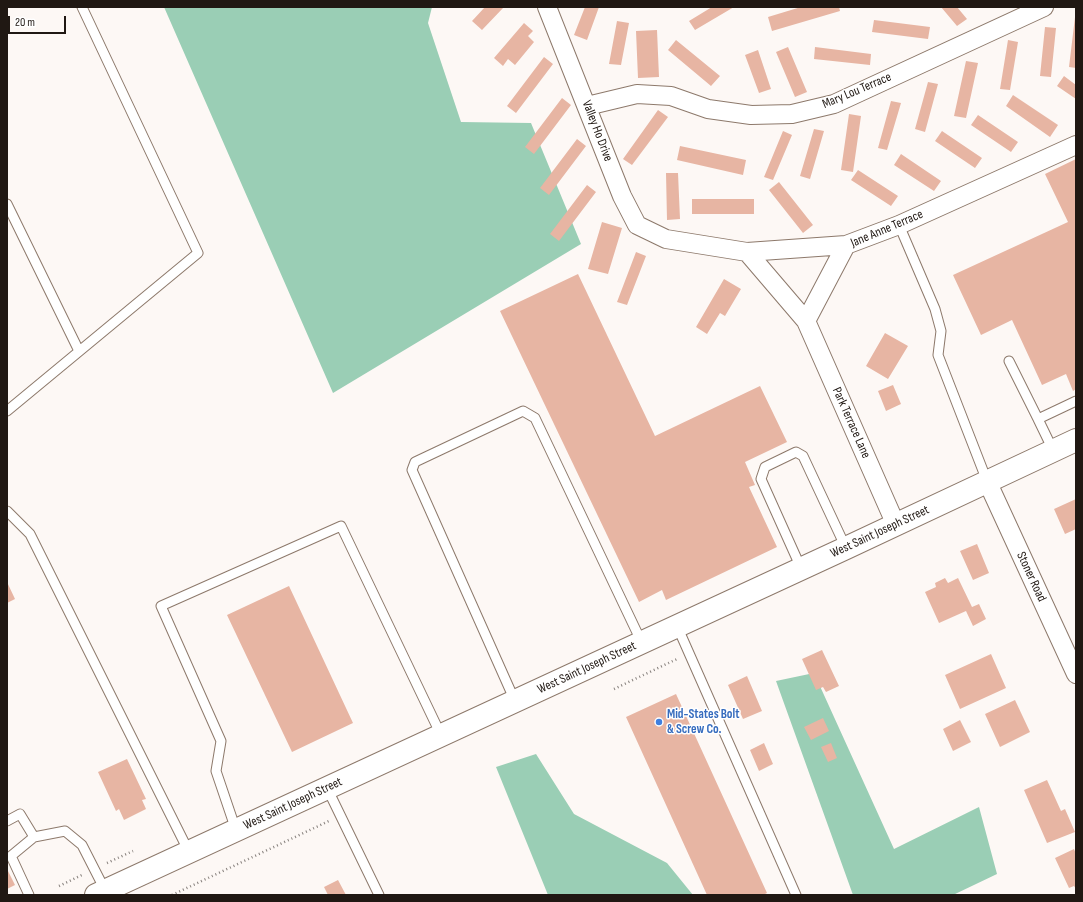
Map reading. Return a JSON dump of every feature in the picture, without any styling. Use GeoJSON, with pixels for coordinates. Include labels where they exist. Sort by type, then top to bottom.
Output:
{"type":"FeatureCollection","features":[{"type":"Feature","properties":{"kind":"street","name":"Valley Ho Drive"},"geometry":{"type":"LineString","coordinates":[[547,7],[622,196],[637,225],[666,239],[747,252]]}},
{"type":"Feature","properties":{"kind":"street","name":"Mary Lou Terrace"},"geometry":{"type":"LineString","coordinates":[[587,106],[637,94],[671,96],[708,110],[751,115],[792,114],[834,104],[1044,7]]}},
{"type":"Feature","properties":{"kind":"street","name":"Jane Anne Terrace"},"geometry":{"type":"LineString","coordinates":[[806,321],[846,245],[899,225],[1076,144]]}},
{"type":"Feature","properties":{"kind":"street"},"geometry":{"type":"LineString","coordinates":[[747,252],[846,245]]}},
{"type":"Feature","properties":{"kind":"street"},"geometry":{"type":"LineString","coordinates":[[747,252],[806,321]]}},
{"type":"Feature","properties":{"kind":"street","name":"Park Terrace Lane"},"geometry":{"type":"LineString","coordinates":[[806,321],[896,525]]}},
{"type":"Feature","properties":{"kind":"street","name":"West Saint Joseph Street"},"geometry":{"type":"LineString","coordinates":[[103,894],[236,830],[896,525],[1076,440]]}},
{"type":"Feature","properties":{"kind":"street","name":"Stoner Road"},"geometry":{"type":"LineString","coordinates":[[987,481],[1076,674]]}},
{"type":"Feature","properties":{"kind":"lane"},"geometry":{"type":"LineString","coordinates":[[7,411],[198,253],[82,7]]}},
{"type":"Feature","properties":{"kind":"lane"},"geometry":{"type":"LineString","coordinates":[[7,204],[79,351]]}},
{"type":"Feature","properties":{"kind":"lane"},"geometry":{"type":"LineString","coordinates":[[899,225],[935,310],[941,331],[938,355],[987,481]]}},
{"type":"Feature","properties":{"kind":"lane"},"geometry":{"type":"LineString","coordinates":[[1010,361],[1053,450]]}},
{"type":"Feature","properties":{"kind":"lane"},"geometry":{"type":"LineString","coordinates":[[1038,419],[1076,401]]}},
{"type":"Feature","properties":{"kind":"lane"},"geometry":{"type":"LineString","coordinates":[[515,701],[412,470],[414,462],[523,411],[535,418],[642,642]]}},
{"type":"Feature","properties":{"kind":"lane"},"geometry":{"type":"LineString","coordinates":[[801,568],[761,479],[765,467],[796,452],[803,456],[846,548]]}},
{"type":"Feature","properties":{"kind":"lane"},"geometry":{"type":"LineString","coordinates":[[7,511],[30,534],[189,852]]}},
{"type":"Feature","properties":{"kind":"lane"},"geometry":{"type":"LineString","coordinates":[[236,830],[216,771],[221,741],[161,606],[341,526],[441,735]]}},
{"type":"Feature","properties":{"kind":"lane"},"geometry":{"type":"LineString","coordinates":[[677,626],[796,895]]}},
{"type":"Feature","properties":{"kind":"lane"},"geometry":{"type":"LineString","coordinates":[[327,788],[379,895]]}},
{"type":"Feature","properties":{"kind":"lane"},"geometry":{"type":"LineString","coordinates":[[7,821],[20,814],[34,837]]}},
{"type":"Feature","properties":{"kind":"lane"},"geometry":{"type":"LineString","coordinates":[[28,895],[11,856],[34,837],[65,831],[82,845],[103,894]]}},
{"type":"Feature","properties":{"kind":"path"},"geometry":{"type":"LineString","coordinates":[[614,689],[688,653]]}},
{"type":"Feature","properties":{"kind":"path"},"geometry":{"type":"LineString","coordinates":[[172,895],[340,816]]}},
{"type":"Feature","properties":{"kind":"green space"},"geometry":{"type":"Polygon","coordinates":[[[164,7],[432,7],[428,23],[461,122],[531,123],[581,244],[333,393],[164,7]]]}},
{"type":"Feature","properties":{"kind":"green space"},"geometry":{"type":"Polygon","coordinates":[[[814,673],[894,849],[979,807],[997,874],[953,895],[853,895],[776,681],[814,673]]]}},
{"type":"Feature","properties":{"kind":"green space"},"geometry":{"type":"Polygon","coordinates":[[[536,754],[574,814],[667,863],[693,895],[548,895],[496,767],[536,754]]]}},
{"type":"Feature","properties":{"kind":"building"},"geometry":{"type":"Polygon","coordinates":[[[485,7],[504,7],[482,30],[472,21],[485,7]]]}},
{"type":"Feature","properties":{"kind":"building"},"geometry":{"type":"Polygon","coordinates":[[[585,7],[599,7],[587,40],[574,35],[585,7]]]}},
{"type":"Feature","properties":{"kind":"building"},"geometry":{"type":"Polygon","coordinates":[[[712,7],[734,7],[695,30],[689,21],[712,7]]]}},
{"type":"Feature","properties":{"kind":"building"},"geometry":{"type":"Polygon","coordinates":[[[801,7],[839,7],[840,11],[772,31],[768,17],[801,7]]]}},
{"type":"Feature","properties":{"kind":"building"},"geometry":{"type":"Polygon","coordinates":[[[941,7],[957,7],[967,19],[957,26],[941,7]]]}},
{"type":"Feature","properties":{"kind":"building"},"geometry":{"type":"Polygon","coordinates":[[[1076,17],[1076,68],[1069,67],[1076,17]]]}},
{"type":"Feature","properties":{"kind":"building"},"geometry":{"type":"Polygon","coordinates":[[[874,20],[930,27],[928,39],[872,32],[874,20]]]}},
{"type":"Feature","properties":{"kind":"building"},"geometry":{"type":"Polygon","coordinates":[[[617,21],[629,23],[621,65],[609,64],[617,21]]]}},
{"type":"Feature","properties":{"kind":"building"},"geometry":{"type":"Polygon","coordinates":[[[524,23],[533,31],[528,36],[534,42],[515,65],[508,59],[503,66],[494,58],[524,23]]]}},
{"type":"Feature","properties":{"kind":"building"},"geometry":{"type":"Polygon","coordinates":[[[1045,27],[1056,28],[1051,77],[1040,76],[1045,27]]]}},
{"type":"Feature","properties":{"kind":"building"},"geometry":{"type":"Polygon","coordinates":[[[657,30],[659,77],[638,78],[636,31],[657,30]]]}},
{"type":"Feature","properties":{"kind":"building"},"geometry":{"type":"Polygon","coordinates":[[[676,40],[720,76],[711,86],[668,50],[676,40]]]}},
{"type":"Feature","properties":{"kind":"building"},"geometry":{"type":"Polygon","coordinates":[[[1008,40],[1018,42],[1010,90],[1000,89],[1008,40]]]}},
{"type":"Feature","properties":{"kind":"building"},"geometry":{"type":"Polygon","coordinates":[[[788,47],[807,92],[795,97],[776,52],[788,47]]]}},
{"type":"Feature","properties":{"kind":"building"},"geometry":{"type":"Polygon","coordinates":[[[815,47],[871,54],[870,65],[814,59],[815,47]]]}},
{"type":"Feature","properties":{"kind":"building"},"geometry":{"type":"Polygon","coordinates":[[[758,50],[771,89],[759,93],[745,55],[758,50]]]}},
{"type":"Feature","properties":{"kind":"building"},"geometry":{"type":"Polygon","coordinates":[[[544,57],[553,64],[516,113],[507,106],[544,57]]]}},
{"type":"Feature","properties":{"kind":"building"},"geometry":{"type":"Polygon","coordinates":[[[966,61],[978,63],[966,118],[954,116],[966,61]]]}},
{"type":"Feature","properties":{"kind":"building"},"geometry":{"type":"Polygon","coordinates":[[[1064,76],[1076,85],[1076,99],[1057,86],[1064,76]]]}},
{"type":"Feature","properties":{"kind":"building"},"geometry":{"type":"Polygon","coordinates":[[[928,82],[938,84],[925,132],[915,129],[928,82]]]}},
{"type":"Feature","properties":{"kind":"building"},"geometry":{"type":"Polygon","coordinates":[[[1013,95],[1058,125],[1050,137],[1006,106],[1013,95]]]}},
{"type":"Feature","properties":{"kind":"building"},"geometry":{"type":"Polygon","coordinates":[[[562,98],[571,105],[534,154],[525,147],[562,98]]]}},
{"type":"Feature","properties":{"kind":"building"},"geometry":{"type":"Polygon","coordinates":[[[891,101],[901,103],[887,150],[878,148],[891,101]]]}},
{"type":"Feature","properties":{"kind":"building"},"geometry":{"type":"Polygon","coordinates":[[[658,110],[668,117],[632,165],[623,159],[658,110]]]}},
{"type":"Feature","properties":{"kind":"building"},"geometry":{"type":"Polygon","coordinates":[[[849,114],[861,116],[853,172],[841,170],[849,114]]]}},
{"type":"Feature","properties":{"kind":"building"},"geometry":{"type":"Polygon","coordinates":[[[978,115],[1018,142],[1011,152],[971,125],[978,115]]]}},
{"type":"Feature","properties":{"kind":"building"},"geometry":{"type":"Polygon","coordinates":[[[814,129],[824,131],[810,179],[800,176],[814,129]]]}},
{"type":"Feature","properties":{"kind":"building"},"geometry":{"type":"Polygon","coordinates":[[[783,131],[792,135],[773,180],[764,177],[783,131]]]}},
{"type":"Feature","properties":{"kind":"building"},"geometry":{"type":"Polygon","coordinates":[[[942,131],[982,158],[975,168],[935,141],[942,131]]]}},
{"type":"Feature","properties":{"kind":"building"},"geometry":{"type":"Polygon","coordinates":[[[577,139],[586,146],[549,195],[540,188],[577,139]]]}},
{"type":"Feature","properties":{"kind":"building"},"geometry":{"type":"Polygon","coordinates":[[[680,146],[746,160],[743,175],[677,160],[680,146]]]}},
{"type":"Feature","properties":{"kind":"building"},"geometry":{"type":"Polygon","coordinates":[[[901,154],[941,181],[934,191],[894,165],[901,154]]]}},
{"type":"Feature","properties":{"kind":"building"},"geometry":{"type":"Polygon","coordinates":[[[1076,159],[1076,389],[1073,391],[1066,374],[1042,385],[1012,320],[981,335],[953,275],[1068,222],[1045,174],[1076,159]]]}},
{"type":"Feature","properties":{"kind":"building"},"geometry":{"type":"Polygon","coordinates":[[[858,170],[898,196],[891,206],[851,180],[858,170]]]}},
{"type":"Feature","properties":{"kind":"building"},"geometry":{"type":"Polygon","coordinates":[[[666,173],[678,173],[680,219],[667,220],[666,173]]]}},
{"type":"Feature","properties":{"kind":"building"},"geometry":{"type":"Polygon","coordinates":[[[779,182],[813,225],[803,233],[769,190],[779,182]]]}},
{"type":"Feature","properties":{"kind":"building"},"geometry":{"type":"Polygon","coordinates":[[[587,185],[596,192],[559,241],[550,234],[587,185]]]}},
{"type":"Feature","properties":{"kind":"building"},"geometry":{"type":"Polygon","coordinates":[[[692,199],[754,199],[754,214],[692,214],[692,199]]]}},
{"type":"Feature","properties":{"kind":"building"},"geometry":{"type":"Polygon","coordinates":[[[602,222],[622,228],[608,274],[588,269],[602,222]]]}},
{"type":"Feature","properties":{"kind":"building"},"geometry":{"type":"Polygon","coordinates":[[[636,252],[646,256],[627,305],[617,302],[636,252]]]}},
{"type":"Feature","properties":{"kind":"building"},"geometry":{"type":"Polygon","coordinates":[[[578,274],[655,436],[760,386],[787,442],[745,462],[755,485],[749,487],[777,547],[666,600],[662,590],[639,602],[500,311],[578,274]]]}},
{"type":"Feature","properties":{"kind":"building"},"geometry":{"type":"Polygon","coordinates":[[[724,279],[741,289],[725,316],[720,313],[707,334],[696,327],[724,279]]]}},
{"type":"Feature","properties":{"kind":"building"},"geometry":{"type":"Polygon","coordinates":[[[885,333],[908,346],[888,379],[866,366],[885,333]]]}},
{"type":"Feature","properties":{"kind":"building"},"geometry":{"type":"Polygon","coordinates":[[[893,385],[901,404],[886,411],[878,391],[893,385]]]}},
{"type":"Feature","properties":{"kind":"building"},"geometry":{"type":"Polygon","coordinates":[[[1076,499],[1076,529],[1065,534],[1054,509],[1076,499]]]}},
{"type":"Feature","properties":{"kind":"building"},"geometry":{"type":"Polygon","coordinates":[[[977,544],[989,573],[973,580],[960,551],[977,544]]]}},
{"type":"Feature","properties":{"kind":"building"},"geometry":{"type":"Polygon","coordinates":[[[945,578],[948,583],[958,578],[972,607],[979,604],[986,619],[973,626],[966,611],[939,623],[925,592],[936,587],[935,583],[945,578]]]}},
{"type":"Feature","properties":{"kind":"building"},"geometry":{"type":"Polygon","coordinates":[[[7,582],[15,599],[7,603],[7,582]]]}},
{"type":"Feature","properties":{"kind":"building"},"geometry":{"type":"Polygon","coordinates":[[[289,586],[353,723],[292,752],[227,615],[289,586]]]}},
{"type":"Feature","properties":{"kind":"building"},"geometry":{"type":"Polygon","coordinates":[[[822,650],[839,686],[826,692],[823,687],[816,690],[802,659],[822,650]]]}},
{"type":"Feature","properties":{"kind":"building"},"geometry":{"type":"Polygon","coordinates":[[[991,654],[1006,688],[960,709],[945,675],[991,654]]]}},
{"type":"Feature","properties":{"kind":"building"},"geometry":{"type":"Polygon","coordinates":[[[747,676],[762,711],[743,719],[728,685],[747,676]]]}},
{"type":"Feature","properties":{"kind":"building"},"geometry":{"type":"Polygon","coordinates":[[[676,694],[767,893],[763,895],[707,895],[626,717],[676,694]]]}},
{"type":"Feature","properties":{"kind":"building"},"geometry":{"type":"Polygon","coordinates":[[[1015,700],[1030,732],[1000,747],[985,714],[1015,700]]]}},
{"type":"Feature","properties":{"kind":"building"},"geometry":{"type":"Polygon","coordinates":[[[823,718],[829,731],[811,740],[804,727],[823,718]]]}},
{"type":"Feature","properties":{"kind":"building"},"geometry":{"type":"Polygon","coordinates":[[[960,720],[971,742],[953,751],[943,729],[960,720]]]}},
{"type":"Feature","properties":{"kind":"building"},"geometry":{"type":"Polygon","coordinates":[[[764,743],[773,764],[759,771],[750,750],[764,743]]]}},
{"type":"Feature","properties":{"kind":"building"},"geometry":{"type":"Polygon","coordinates":[[[831,743],[837,758],[828,762],[821,747],[831,743]]]}},
{"type":"Feature","properties":{"kind":"building"},"geometry":{"type":"Polygon","coordinates":[[[127,759],[146,799],[142,800],[146,809],[124,820],[119,809],[116,811],[98,772],[127,759]]]}},
{"type":"Feature","properties":{"kind":"building"},"geometry":{"type":"Polygon","coordinates":[[[1047,780],[1061,811],[1065,809],[1075,832],[1047,843],[1024,790],[1047,780]]]}},
{"type":"Feature","properties":{"kind":"building"},"geometry":{"type":"Polygon","coordinates":[[[1074,849],[1076,854],[1076,889],[1074,886],[1069,888],[1055,858],[1074,849]]]}},
{"type":"Feature","properties":{"kind":"building"},"geometry":{"type":"Polygon","coordinates":[[[7,869],[15,885],[7,889],[7,869]]]}},
{"type":"Feature","properties":{"kind":"building"},"geometry":{"type":"Polygon","coordinates":[[[338,880],[346,895],[328,895],[324,887],[338,880]]]}},
{"type":"Feature","properties":{"kind":"place","name":"Mid-States Bolt & Screw Co."},"geometry":{"type":"Point","coordinates":[659,722]}}]}
